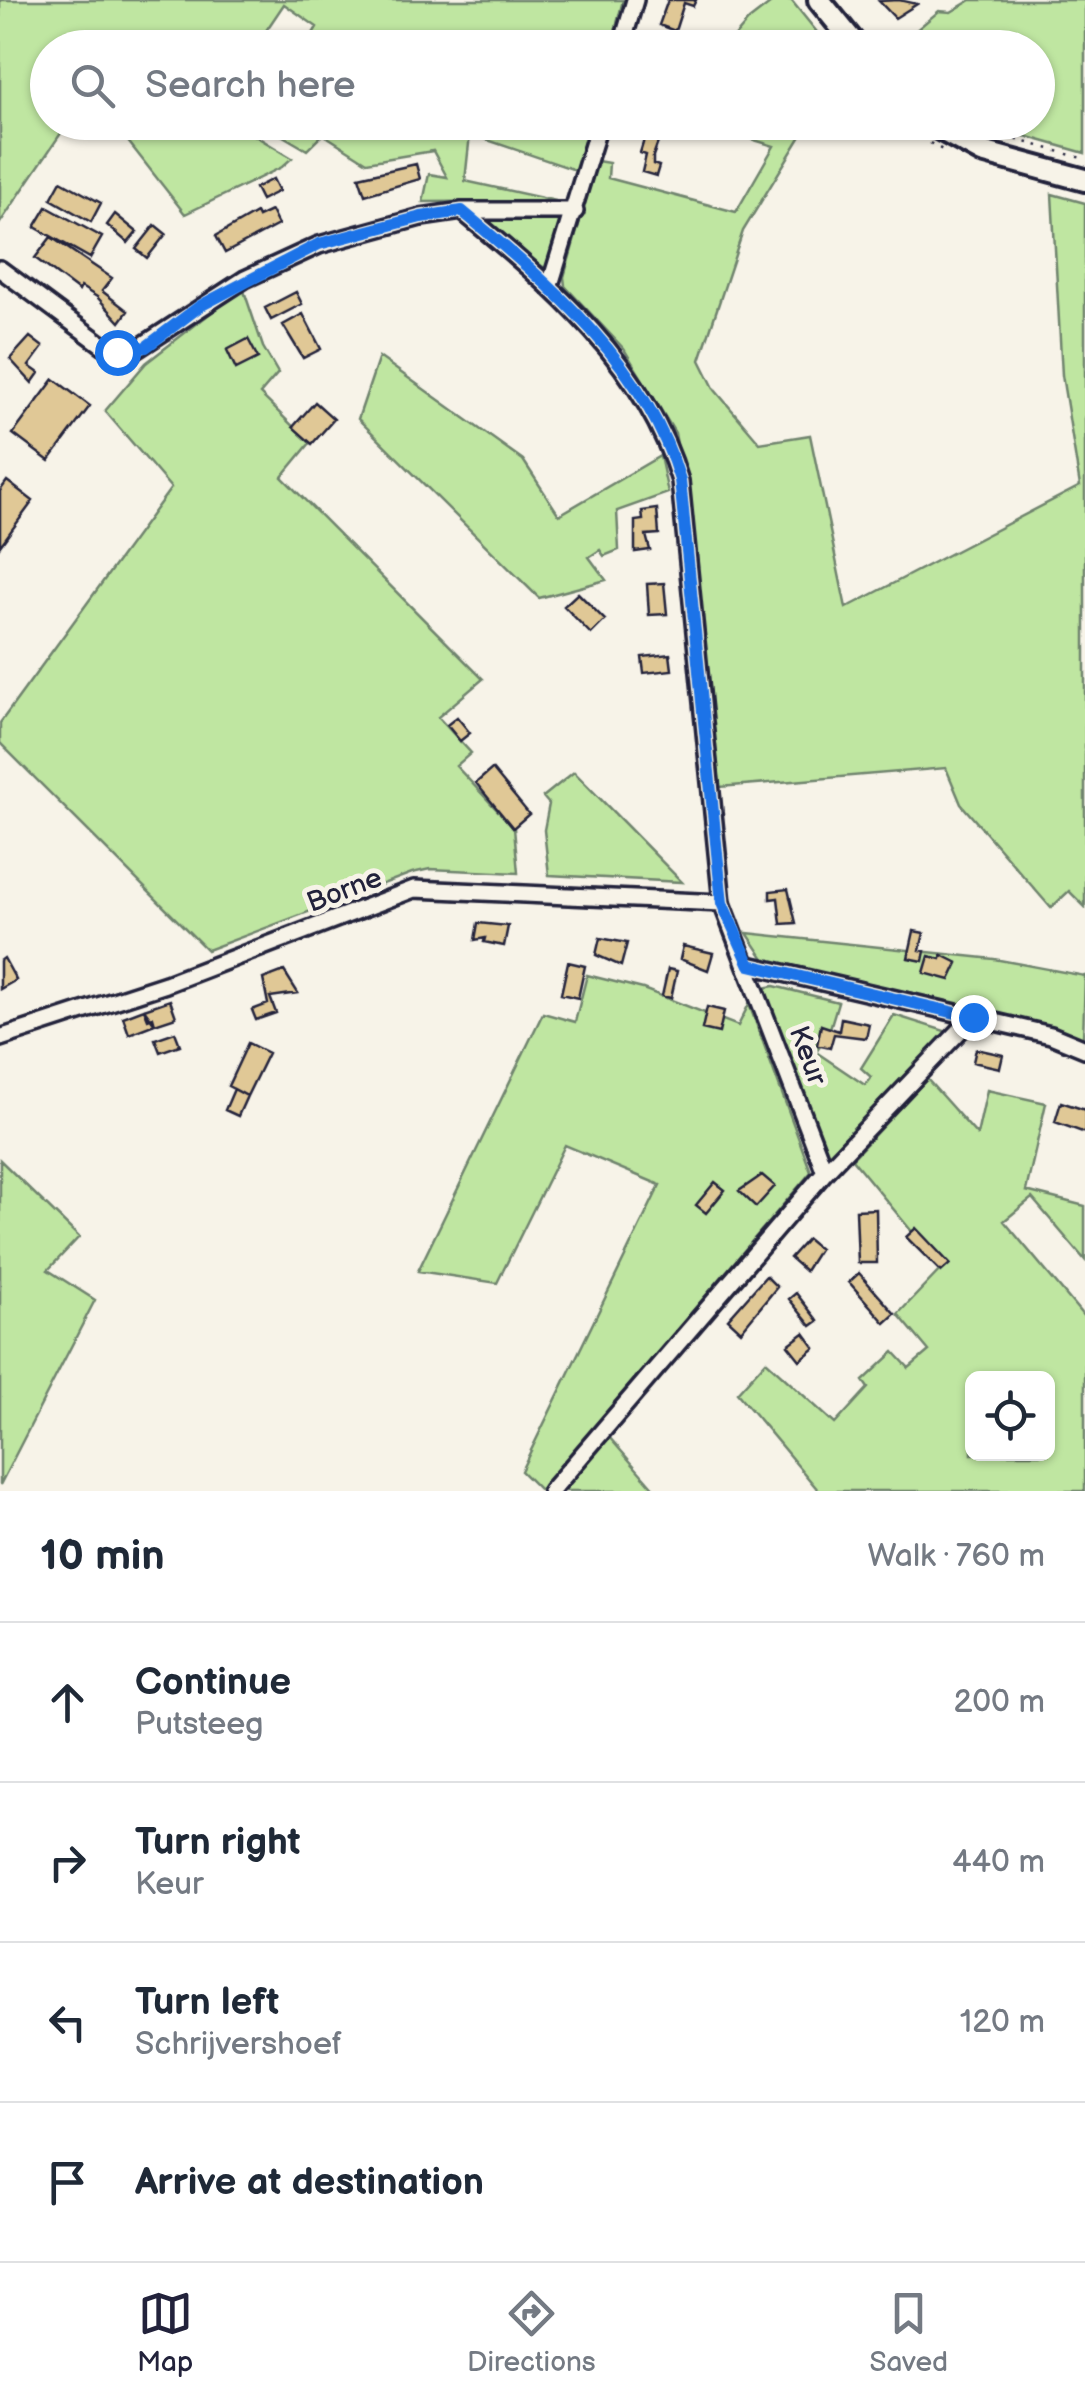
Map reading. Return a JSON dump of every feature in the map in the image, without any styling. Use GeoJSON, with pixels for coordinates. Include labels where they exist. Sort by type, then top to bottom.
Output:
{"type":"FeatureCollection","features":[{"type":"Feature","properties":{"kind":"main road"},"geometry":{"type":"LineString","coordinates":[[819,0],[843,30]]}},
{"type":"Feature","properties":{"kind":"main road"},"geometry":{"type":"LineString","coordinates":[[960,140],[982,152],[1085,180]]}},
{"type":"Feature","properties":{"kind":"street"},"geometry":{"type":"LineString","coordinates":[[626,30],[635,0]]}},
{"type":"Feature","properties":{"kind":"street"},"geometry":{"type":"LineString","coordinates":[[550,284],[595,140]]}},
{"type":"Feature","properties":{"kind":"street"},"geometry":{"type":"LineString","coordinates":[[0,268],[104,346],[131,353],[245,279],[319,244],[421,217],[462,211],[575,211]]}},
{"type":"Feature","properties":{"kind":"street","name":"Keur"},"geometry":{"type":"LineString","coordinates":[[462,211],[550,284],[645,398],[668,440],[680,480],[722,903],[750,965],[825,1172]]}},
{"type":"Feature","properties":{"kind":"street","name":"Borne"},"geometry":{"type":"LineString","coordinates":[[0,1038],[166,984],[414,889],[722,903]]}},
{"type":"Feature","properties":{"kind":"street"},"geometry":{"type":"LineString","coordinates":[[750,965],[1051,1035],[1085,1048]]}},
{"type":"Feature","properties":{"kind":"street"},"geometry":{"type":"LineString","coordinates":[[551,1491],[825,1172],[973,1017]]}},
{"type":"Feature","properties":{"kind":"path"},"geometry":{"type":"LineString","coordinates":[[1018,140],[1085,159]]}},
{"type":"Feature","properties":{"kind":"green space"},"geometry":{"type":"Polygon","coordinates":[[[0,0],[623,0],[615,30],[315,30],[317,27],[284,4],[266,30],[30,30],[30,140],[56,140],[0,223],[0,0]]]}},
{"type":"Feature","properties":{"kind":"green space"},"geometry":{"type":"Polygon","coordinates":[[[775,0],[791,0],[815,30],[740,30],[775,0]]]}},
{"type":"Feature","properties":{"kind":"green space"},"geometry":{"type":"Polygon","coordinates":[[[971,0],[1085,0],[1085,153],[1039,140],[1055,140],[1055,30],[916,30],[939,11],[951,12],[971,0]]]}},
{"type":"Feature","properties":{"kind":"green space"},"geometry":{"type":"Polygon","coordinates":[[[127,140],[262,140],[292,158],[282,167],[185,214],[127,140]]]}},
{"type":"Feature","properties":{"kind":"green space"},"geometry":{"type":"Polygon","coordinates":[[[290,140],[317,140],[307,150],[290,140]]]}},
{"type":"Feature","properties":{"kind":"green space"},"geometry":{"type":"Polygon","coordinates":[[[332,140],[469,140],[465,181],[556,201],[423,202],[429,174],[447,177],[433,151],[367,162],[332,140]]]}},
{"type":"Feature","properties":{"kind":"green space"},"geometry":{"type":"Polygon","coordinates":[[[488,140],[586,140],[578,171],[488,140]]]}},
{"type":"Feature","properties":{"kind":"green space"},"geometry":{"type":"Polygon","coordinates":[[[754,140],[799,140],[743,231],[700,360],[715,390],[760,443],[810,435],[846,608],[1080,486],[1062,375],[1052,194],[1085,203],[1085,907],[1069,891],[1051,908],[961,804],[946,768],[720,787],[692,529],[675,433],[624,349],[565,286],[564,277],[597,161],[609,163],[608,178],[736,212],[774,146],[754,140]]]}},
{"type":"Feature","properties":{"kind":"green space"},"geometry":{"type":"Polygon","coordinates":[[[469,216],[563,217],[549,271],[469,216]]]}},
{"type":"Feature","properties":{"kind":"green space"},"geometry":{"type":"Polygon","coordinates":[[[243,288],[263,347],[278,373],[260,394],[310,443],[282,477],[483,679],[438,717],[471,753],[456,766],[514,828],[518,873],[430,869],[412,873],[207,950],[0,743],[0,723],[171,488],[105,411],[146,363],[243,288]]]}},
{"type":"Feature","properties":{"kind":"green space"},"geometry":{"type":"Polygon","coordinates":[[[379,357],[523,460],[559,515],[660,456],[668,493],[617,511],[619,550],[604,556],[600,550],[589,557],[606,580],[539,598],[358,419],[379,357]]]}},
{"type":"Feature","properties":{"kind":"green space"},"geometry":{"type":"Polygon","coordinates":[[[574,772],[682,882],[549,875],[544,830],[549,804],[543,797],[574,772]]]}},
{"type":"Feature","properties":{"kind":"green space"},"geometry":{"type":"Polygon","coordinates":[[[747,933],[994,959],[1085,976],[1083,1039],[998,1013],[767,963],[747,933]]]}},
{"type":"Feature","properties":{"kind":"green space"},"geometry":{"type":"Polygon","coordinates":[[[587,975],[643,989],[738,1026],[749,1004],[811,1172],[540,1490],[521,1471],[660,1185],[565,1145],[497,1283],[418,1271],[543,1013],[575,1022],[587,975]]]}},
{"type":"Feature","properties":{"kind":"green space"},"geometry":{"type":"Polygon","coordinates":[[[774,986],[838,1002],[828,1035],[816,1052],[865,1085],[871,1077],[861,1068],[894,1015],[948,1032],[835,1156],[825,1159],[759,989],[774,986]]]}},
{"type":"Feature","properties":{"kind":"green space"},"geometry":{"type":"Polygon","coordinates":[[[927,1079],[977,1135],[987,1090],[1046,1103],[1026,1191],[1085,1206],[1085,1260],[1032,1198],[1004,1221],[1085,1318],[1085,1491],[819,1491],[737,1393],[766,1361],[835,1424],[868,1388],[863,1381],[894,1352],[909,1368],[929,1351],[898,1314],[942,1268],[852,1159],[927,1079]]]}},
{"type":"Feature","properties":{"kind":"green space"},"geometry":{"type":"Polygon","coordinates":[[[0,1160],[79,1237],[48,1270],[95,1300],[0,1485],[0,1160]]]}},
{"type":"Feature","properties":{"kind":"green space"},"geometry":{"type":"Polygon","coordinates":[[[609,1437],[656,1491],[563,1491],[609,1437]]]}},
{"type":"Feature","properties":{"kind":"building"},"geometry":{"type":"Polygon","coordinates":[[[668,0],[696,0],[693,6],[684,3],[675,30],[659,25],[668,0]]]}},
{"type":"Feature","properties":{"kind":"building"},"geometry":{"type":"Polygon","coordinates":[[[879,1],[917,4],[895,18],[879,1]]]}},
{"type":"Feature","properties":{"kind":"building"},"geometry":{"type":"Polygon","coordinates":[[[644,140],[659,140],[653,156],[653,164],[659,166],[656,176],[642,172],[646,155],[640,153],[644,140]]]}},
{"type":"Feature","properties":{"kind":"building"},"geometry":{"type":"Polygon","coordinates":[[[416,164],[420,179],[365,195],[359,177],[416,164]]]}},
{"type":"Feature","properties":{"kind":"building"},"geometry":{"type":"Polygon","coordinates":[[[273,179],[279,191],[261,200],[255,188],[273,179]]]}},
{"type":"Feature","properties":{"kind":"building"},"geometry":{"type":"Polygon","coordinates":[[[61,181],[101,203],[91,222],[51,199],[61,181]]]}},
{"type":"Feature","properties":{"kind":"building"},"geometry":{"type":"Polygon","coordinates":[[[47,207],[102,237],[90,258],[35,227],[47,207]]]}},
{"type":"Feature","properties":{"kind":"building"},"geometry":{"type":"Polygon","coordinates":[[[271,211],[278,225],[225,253],[216,236],[256,213],[258,217],[271,211]]]}},
{"type":"Feature","properties":{"kind":"building"},"geometry":{"type":"Polygon","coordinates":[[[115,214],[137,232],[128,243],[107,225],[115,214]]]}},
{"type":"Feature","properties":{"kind":"building"},"geometry":{"type":"Polygon","coordinates":[[[155,225],[166,234],[147,258],[136,249],[155,225]]]}},
{"type":"Feature","properties":{"kind":"building"},"geometry":{"type":"Polygon","coordinates":[[[51,237],[112,278],[102,291],[128,311],[120,322],[97,297],[81,287],[79,291],[35,258],[51,237]]]}},
{"type":"Feature","properties":{"kind":"building"},"geometry":{"type":"Polygon","coordinates":[[[296,292],[302,304],[271,320],[265,308],[296,292]]]}},
{"type":"Feature","properties":{"kind":"building"},"geometry":{"type":"Polygon","coordinates":[[[303,314],[321,349],[303,358],[283,325],[303,314]]]}},
{"type":"Feature","properties":{"kind":"building"},"geometry":{"type":"Polygon","coordinates":[[[30,337],[43,347],[29,366],[39,373],[32,383],[10,359],[30,337]]]}},
{"type":"Feature","properties":{"kind":"building"},"geometry":{"type":"Polygon","coordinates":[[[248,339],[258,358],[236,369],[227,350],[248,339]]]}},
{"type":"Feature","properties":{"kind":"building"},"geometry":{"type":"Polygon","coordinates":[[[54,379],[90,406],[49,461],[13,434],[54,379]]]}},
{"type":"Feature","properties":{"kind":"building"},"geometry":{"type":"Polygon","coordinates":[[[315,402],[334,419],[312,444],[293,427],[315,402]]]}},
{"type":"Feature","properties":{"kind":"building"},"geometry":{"type":"Polygon","coordinates":[[[7,481],[33,501],[0,546],[0,491],[7,481]]]}},
{"type":"Feature","properties":{"kind":"building"},"geometry":{"type":"Polygon","coordinates":[[[657,509],[659,534],[646,535],[650,550],[635,552],[635,521],[643,520],[642,511],[657,509]]]}},
{"type":"Feature","properties":{"kind":"building"},"geometry":{"type":"Polygon","coordinates":[[[664,583],[667,614],[649,615],[647,584],[664,583]]]}},
{"type":"Feature","properties":{"kind":"building"},"geometry":{"type":"Polygon","coordinates":[[[578,593],[605,620],[591,634],[564,606],[578,593]]]}},
{"type":"Feature","properties":{"kind":"building"},"geometry":{"type":"Polygon","coordinates":[[[670,654],[672,670],[644,673],[642,657],[670,654]]]}},
{"type":"Feature","properties":{"kind":"building"},"geometry":{"type":"Polygon","coordinates":[[[457,717],[470,733],[460,741],[447,725],[457,717]]]}},
{"type":"Feature","properties":{"kind":"building"},"geometry":{"type":"Polygon","coordinates":[[[492,769],[529,814],[513,828],[476,783],[492,769]]]}},
{"type":"Feature","properties":{"kind":"building"},"geometry":{"type":"Polygon","coordinates":[[[788,889],[796,923],[781,924],[778,898],[770,899],[770,891],[788,889]]]}},
{"type":"Feature","properties":{"kind":"building"},"geometry":{"type":"Polygon","coordinates":[[[478,923],[508,926],[504,946],[484,942],[485,938],[475,940],[478,923]]]}},
{"type":"Feature","properties":{"kind":"building"},"geometry":{"type":"Polygon","coordinates":[[[914,931],[924,933],[920,950],[925,951],[923,961],[908,958],[914,931]]]}},
{"type":"Feature","properties":{"kind":"building"},"geometry":{"type":"Polygon","coordinates":[[[600,938],[627,943],[621,966],[596,955],[600,938]]]}},
{"type":"Feature","properties":{"kind":"building"},"geometry":{"type":"Polygon","coordinates":[[[683,946],[713,953],[708,970],[680,959],[683,946]]]}},
{"type":"Feature","properties":{"kind":"building"},"geometry":{"type":"Polygon","coordinates":[[[942,955],[958,963],[950,980],[924,973],[929,956],[941,959],[942,955]]]}},
{"type":"Feature","properties":{"kind":"building"},"geometry":{"type":"Polygon","coordinates":[[[4,958],[16,980],[0,989],[0,961],[4,958]]]}},
{"type":"Feature","properties":{"kind":"building"},"geometry":{"type":"Polygon","coordinates":[[[568,962],[585,966],[578,998],[561,994],[568,962]]]}},
{"type":"Feature","properties":{"kind":"building"},"geometry":{"type":"Polygon","coordinates":[[[668,969],[677,971],[671,998],[662,996],[668,969]]]}},
{"type":"Feature","properties":{"kind":"building"},"geometry":{"type":"Polygon","coordinates":[[[284,971],[298,993],[270,997],[276,1013],[256,1020],[252,1010],[268,1004],[263,979],[284,971]]]}},
{"type":"Feature","properties":{"kind":"building"},"geometry":{"type":"Polygon","coordinates":[[[170,1000],[176,1017],[155,1024],[153,1017],[148,1019],[144,1009],[170,1000]]]}},
{"type":"Feature","properties":{"kind":"building"},"geometry":{"type":"Polygon","coordinates":[[[707,1007],[724,1011],[719,1033],[702,1029],[707,1007]]]}},
{"type":"Feature","properties":{"kind":"building"},"geometry":{"type":"Polygon","coordinates":[[[144,1009],[155,1024],[129,1034],[123,1017],[144,1009]]]}},
{"type":"Feature","properties":{"kind":"building"},"geometry":{"type":"Polygon","coordinates":[[[841,1018],[869,1024],[866,1038],[834,1034],[830,1048],[817,1045],[821,1025],[839,1031],[841,1018]]]}},
{"type":"Feature","properties":{"kind":"building"},"geometry":{"type":"Polygon","coordinates":[[[175,1032],[180,1045],[160,1052],[155,1039],[175,1032]]]}},
{"type":"Feature","properties":{"kind":"building"},"geometry":{"type":"Polygon","coordinates":[[[248,1043],[268,1053],[247,1096],[228,1086],[248,1043]]]}},
{"type":"Feature","properties":{"kind":"building"},"geometry":{"type":"Polygon","coordinates":[[[976,1049],[1003,1055],[1000,1068],[973,1062],[976,1049]]]}},
{"type":"Feature","properties":{"kind":"building"},"geometry":{"type":"Polygon","coordinates":[[[234,1089],[247,1096],[238,1116],[225,1110],[234,1089]]]}},
{"type":"Feature","properties":{"kind":"building"},"geometry":{"type":"Polygon","coordinates":[[[1061,1102],[1085,1110],[1085,1133],[1055,1122],[1061,1102]]]}},
{"type":"Feature","properties":{"kind":"building"},"geometry":{"type":"Polygon","coordinates":[[[762,1175],[775,1186],[756,1207],[739,1191],[762,1175]]]}},
{"type":"Feature","properties":{"kind":"building"},"geometry":{"type":"Polygon","coordinates":[[[715,1182],[725,1190],[706,1213],[696,1205],[715,1182]]]}},
{"type":"Feature","properties":{"kind":"building"},"geometry":{"type":"Polygon","coordinates":[[[876,1209],[877,1263],[858,1263],[856,1210],[876,1209]]]}},
{"type":"Feature","properties":{"kind":"building"},"geometry":{"type":"Polygon","coordinates":[[[916,1228],[950,1264],[941,1272],[906,1237],[916,1228]]]}},
{"type":"Feature","properties":{"kind":"building"},"geometry":{"type":"Polygon","coordinates":[[[807,1239],[819,1249],[805,1271],[790,1258],[807,1239]]]}},
{"type":"Feature","properties":{"kind":"building"},"geometry":{"type":"Polygon","coordinates":[[[859,1273],[895,1314],[885,1323],[849,1282],[859,1273]]]}},
{"type":"Feature","properties":{"kind":"building"},"geometry":{"type":"Polygon","coordinates":[[[766,1276],[777,1287],[741,1331],[728,1319],[766,1276]]]}},
{"type":"Feature","properties":{"kind":"building"},"geometry":{"type":"Polygon","coordinates":[[[796,1293],[818,1321],[811,1326],[789,1299],[796,1293]]]}},
{"type":"Feature","properties":{"kind":"building"},"geometry":{"type":"Polygon","coordinates":[[[804,1333],[815,1348],[800,1360],[788,1345],[804,1333]]]}},
{"type":"Feature","properties":{"kind":"route"},"geometry":{"type":"LineString","coordinates":[[117,352],[131,353],[146,347],[200,306],[245,279],[319,244],[421,217],[462,211],[550,284],[645,398],[668,440],[680,480],[722,903],[750,965],[973,1017]]}}]}
